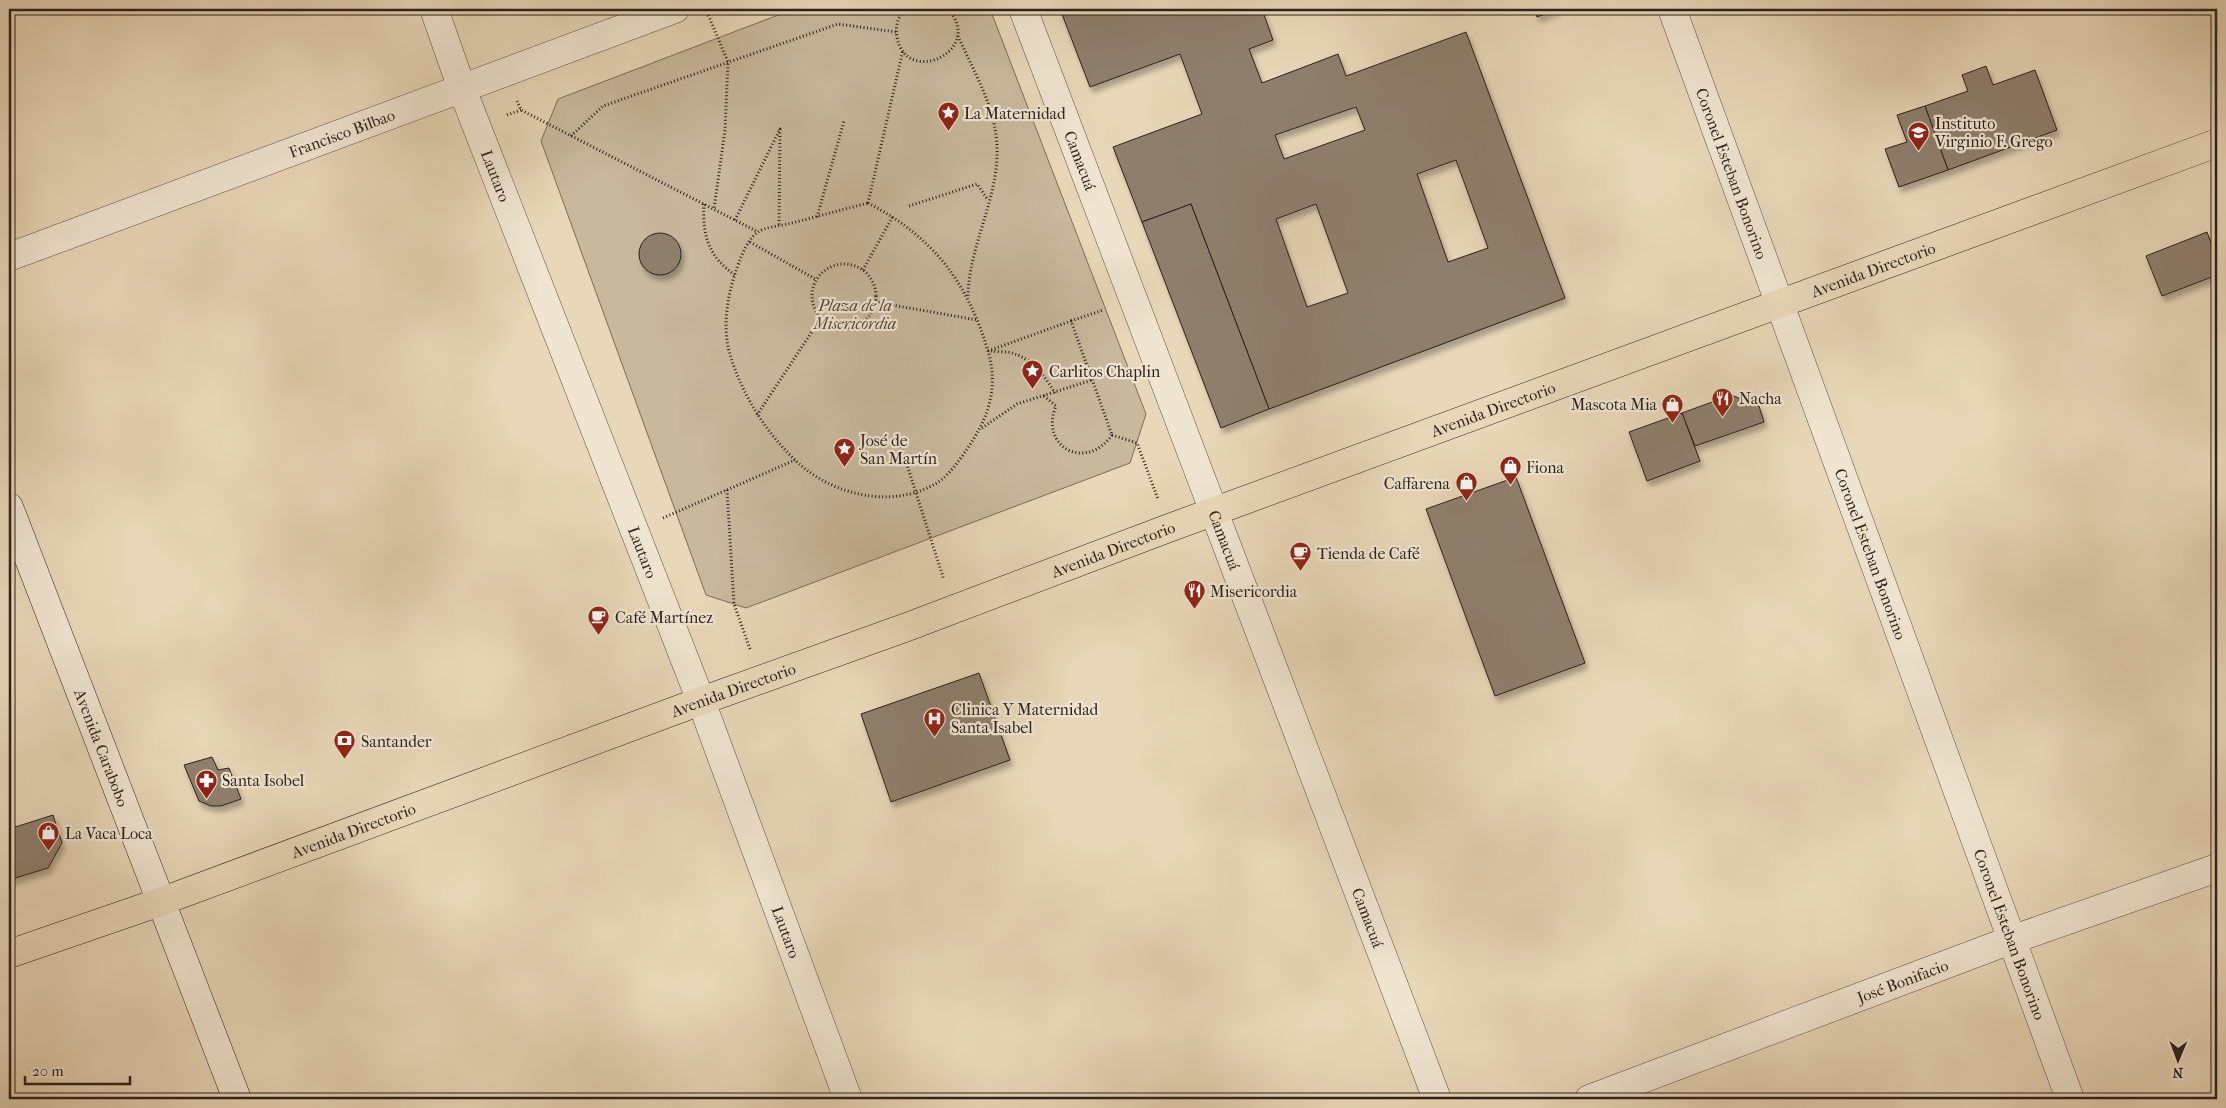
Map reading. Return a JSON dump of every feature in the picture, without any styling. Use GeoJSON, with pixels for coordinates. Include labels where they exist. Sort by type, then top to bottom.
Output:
{"type":"FeatureCollection","features":[{"type":"Feature","properties":{"kind":"main road","name":"Avenida Directorio"},"geometry":{"type":"LineString","coordinates":[[9,954],[160,902],[1169,528],[2217,143]]}},
{"type":"Feature","properties":{"kind":"street","name":"Lautaro"},"geometry":{"type":"LineString","coordinates":[[434,9],[462,89],[701,701],[848,1099]]}},
{"type":"Feature","properties":{"kind":"street","name":"Francisco Bilbao"},"geometry":{"type":"LineString","coordinates":[[9,257],[675,9]]}},
{"type":"Feature","properties":{"kind":"street","name":"Camacuá"},"geometry":{"type":"LineString","coordinates":[[1023,9],[1437,1099]]}},
{"type":"Feature","properties":{"kind":"street","name":"Coronel Esteban Bonorino"},"geometry":{"type":"LineString","coordinates":[[1672,9],[1782,303],[2070,1099]]}},
{"type":"Feature","properties":{"kind":"street","name":"Avenida Carabobo"},"geometry":{"type":"LineString","coordinates":[[9,508],[237,1099]]}},
{"type":"Feature","properties":{"kind":"street","name":"José Bonifacio"},"geometry":{"type":"LineString","coordinates":[[1589,1099],[2011,940],[2217,868]]}},
{"type":"Feature","properties":{"kind":"path"},"geometry":{"type":"LineString","coordinates":[[706,9],[728,62],[725,130],[714,209]]}},
{"type":"Feature","properties":{"kind":"path"},"geometry":{"type":"LineString","coordinates":[[868,203],[902,50],[896,32],[897,22],[906,9]]}},
{"type":"Feature","properties":{"kind":"path"},"geometry":{"type":"LineString","coordinates":[[948,9],[956,20],[958,36],[990,110],[995,128],[996,162],[988,201],[970,266],[968,299]]}},
{"type":"Feature","properties":{"kind":"path"},"geometry":{"type":"LineString","coordinates":[[571,136],[603,106],[838,24],[896,32]]}},
{"type":"Feature","properties":{"kind":"path"},"geometry":{"type":"LineString","coordinates":[[902,50],[919,61],[938,60],[951,50],[958,36]]}},
{"type":"Feature","properties":{"kind":"path"},"geometry":{"type":"LineString","coordinates":[[520,110],[758,232]]}},
{"type":"Feature","properties":{"kind":"path"},"geometry":{"type":"LineString","coordinates":[[817,217],[844,121]]}},
{"type":"Feature","properties":{"kind":"path"},"geometry":{"type":"LineString","coordinates":[[735,220],[780,129],[779,226]]}},
{"type":"Feature","properties":{"kind":"path"},"geometry":{"type":"LineString","coordinates":[[910,206],[977,184],[988,201]]}},
{"type":"Feature","properties":{"kind":"path"},"geometry":{"type":"LineString","coordinates":[[868,203],[893,216],[936,252],[961,284],[978,320],[988,351],[992,374],[992,394],[982,429],[963,456],[937,483],[916,493],[896,498],[862,495],[830,484],[795,460],[758,415],[741,384],[729,350],[728,304],[735,275],[750,242],[758,232],[868,203]]}},
{"type":"Feature","properties":{"kind":"path"},"geometry":{"type":"LineString","coordinates":[[704,204],[705,231],[714,256],[721,265],[735,275]]}},
{"type":"Feature","properties":{"kind":"path"},"geometry":{"type":"LineString","coordinates":[[863,270],[893,216]]}},
{"type":"Feature","properties":{"kind":"path"},"geometry":{"type":"LineString","coordinates":[[750,242],[817,280]]}},
{"type":"Feature","properties":{"kind":"path"},"geometry":{"type":"LineString","coordinates":[[838,265],[854,265],[863,270],[875,287],[875,302],[868,317],[859,324],[840,327],[821,318],[815,309],[812,299],[817,280],[823,272],[838,265]]}},
{"type":"Feature","properties":{"kind":"path"},"geometry":{"type":"LineString","coordinates":[[875,302],[978,320]]}},
{"type":"Feature","properties":{"kind":"path"},"geometry":{"type":"LineString","coordinates":[[758,415],[821,318]]}},
{"type":"Feature","properties":{"kind":"path"},"geometry":{"type":"LineString","coordinates":[[988,351],[1071,321],[1112,435]]}},
{"type":"Feature","properties":{"kind":"path"},"geometry":{"type":"LineString","coordinates":[[988,351],[1016,354],[1042,374],[1054,393]]}},
{"type":"Feature","properties":{"kind":"path"},"geometry":{"type":"LineString","coordinates":[[982,429],[1017,404],[1092,380]]}},
{"type":"Feature","properties":{"kind":"path"},"geometry":{"type":"LineString","coordinates":[[1044,396],[1056,406],[1051,425],[1054,435],[1067,450],[1077,453],[1092,452],[1106,444],[1112,435]]}},
{"type":"Feature","properties":{"kind":"path"},"geometry":{"type":"LineString","coordinates":[[1112,435],[1137,442],[1169,528]]}},
{"type":"Feature","properties":{"kind":"path"},"geometry":{"type":"LineString","coordinates":[[899,440],[954,609]]}},
{"type":"Feature","properties":{"kind":"path"},"geometry":{"type":"LineString","coordinates":[[676,512],[795,460]]}},
{"type":"Feature","properties":{"kind":"path"},"geometry":{"type":"LineString","coordinates":[[727,490],[734,604],[761,680]]}},
{"type":"Feature","properties":{"kind":"green space","name":"Plaza de la Misericordia"},"geometry":{"type":"Polygon","coordinates":[[[794,9],[990,9],[1146,414],[1130,463],[746,608],[706,595],[541,141],[558,99],[794,9]]]}},
{"type":"Feature","properties":{"kind":"building"},"geometry":{"type":"Polygon","coordinates":[[[1060,9],[1262,9],[1273,40],[1249,49],[1262,83],[1338,54],[1346,76],[1466,32],[1565,298],[1269,409],[1191,204],[1142,222],[1113,147],[1202,114],[1180,54],[1090,87],[1060,9]],[[1356,107],[1275,135],[1284,159],[1365,130],[1356,107]],[[1456,160],[1417,174],[1448,262],[1488,248],[1456,160]],[[1316,204],[1276,219],[1307,307],[1348,293],[1316,204]]]}},
{"type":"Feature","properties":{"kind":"building"},"geometry":{"type":"Polygon","coordinates":[[[1534,9],[1558,9],[1537,17],[1534,9]]]}},
{"type":"Feature","properties":{"kind":"building"},"geometry":{"type":"Polygon","coordinates":[[[1986,66],[1993,85],[2035,70],[2057,130],[1948,170],[1925,106],[1968,91],[1962,75],[1986,66]]]}},
{"type":"Feature","properties":{"kind":"building"},"geometry":{"type":"Polygon","coordinates":[[[1925,106],[1948,170],[1899,187],[1885,149],[1907,142],[1897,115],[1925,106]]]}},
{"type":"Feature","properties":{"kind":"building"},"geometry":{"type":"Polygon","coordinates":[[[1191,204],[1269,409],[1221,428],[1142,222],[1191,204]]]}},
{"type":"Feature","properties":{"kind":"building"},"geometry":{"type":"Polygon","coordinates":[[[2207,232],[2217,259],[2217,275],[2162,296],[2146,256],[2207,232]]]}},
{"type":"Feature","properties":{"kind":"building"},"geometry":{"type":"Polygon","coordinates":[[[664,233],[672,236],[678,242],[681,254],[678,266],[672,272],[656,275],[648,272],[642,266],[639,250],[642,242],[648,236],[664,233]]]}},
{"type":"Feature","properties":{"kind":"building","name":"Nacha"},"geometry":{"type":"Polygon","coordinates":[[[1731,395],[1759,406],[1764,422],[1695,446],[1682,413],[1731,395]]]}},
{"type":"Feature","properties":{"kind":"building"},"geometry":{"type":"Polygon","coordinates":[[[1682,413],[1700,461],[1647,481],[1629,432],[1682,413]]]}},
{"type":"Feature","properties":{"kind":"building"},"geometry":{"type":"Polygon","coordinates":[[[1516,477],[1585,663],[1495,696],[1426,509],[1516,477]]]}},
{"type":"Feature","properties":{"kind":"building","name":"Clinica Y Maternidad Santa Isabel"},"geometry":{"type":"Polygon","coordinates":[[[979,673],[1010,760],[891,802],[861,714],[979,673]]]}},
{"type":"Feature","properties":{"kind":"building"},"geometry":{"type":"Polygon","coordinates":[[[212,757],[218,770],[229,768],[241,799],[221,806],[211,806],[199,801],[184,765],[212,757]]]}},
{"type":"Feature","properties":{"kind":"building"},"geometry":{"type":"Polygon","coordinates":[[[53,815],[62,843],[48,868],[9,880],[9,829],[53,815]]]}},
{"type":"Feature","properties":{"kind":"place","name":"La Maternidad"},"geometry":{"type":"Point","coordinates":[948,132]}},
{"type":"Feature","properties":{"kind":"place","name":"Instituto Virginio F. Grego"},"geometry":{"type":"Point","coordinates":[1919,151]}},
{"type":"Feature","properties":{"kind":"place","name":"Carlitos Chaplin"},"geometry":{"type":"Point","coordinates":[1033,390]}},
{"type":"Feature","properties":{"kind":"place","name":"Nacha"},"geometry":{"type":"Point","coordinates":[1723,417]}},
{"type":"Feature","properties":{"kind":"place","name":"Mascota Mia"},"geometry":{"type":"Point","coordinates":[1673,423]}},
{"type":"Feature","properties":{"kind":"place","name":"José de San Martín"},"geometry":{"type":"Point","coordinates":[844,468]}},
{"type":"Feature","properties":{"kind":"place","name":"Fiona"},"geometry":{"type":"Point","coordinates":[1510,486]}},
{"type":"Feature","properties":{"kind":"place","name":"Caffarena"},"geometry":{"type":"Point","coordinates":[1466,502]}},
{"type":"Feature","properties":{"kind":"place","name":"Tienda de Café"},"geometry":{"type":"Point","coordinates":[1301,572]}},
{"type":"Feature","properties":{"kind":"place","name":"Misericordia"},"geometry":{"type":"Point","coordinates":[1194,610]}},
{"type":"Feature","properties":{"kind":"place","name":"Café Martínez"},"geometry":{"type":"Point","coordinates":[599,636]}},
{"type":"Feature","properties":{"kind":"place","name":"Clinica Y Maternidad Santa Isabel"},"geometry":{"type":"Point","coordinates":[935,737]}},
{"type":"Feature","properties":{"kind":"place","name":"Santander"},"geometry":{"type":"Point","coordinates":[345,760]}},
{"type":"Feature","properties":{"kind":"place","name":"Santa Isobel"},"geometry":{"type":"Point","coordinates":[206,799]}},
{"type":"Feature","properties":{"kind":"place","name":"La Vaca Loca"},"geometry":{"type":"Point","coordinates":[49,852]}}]}
